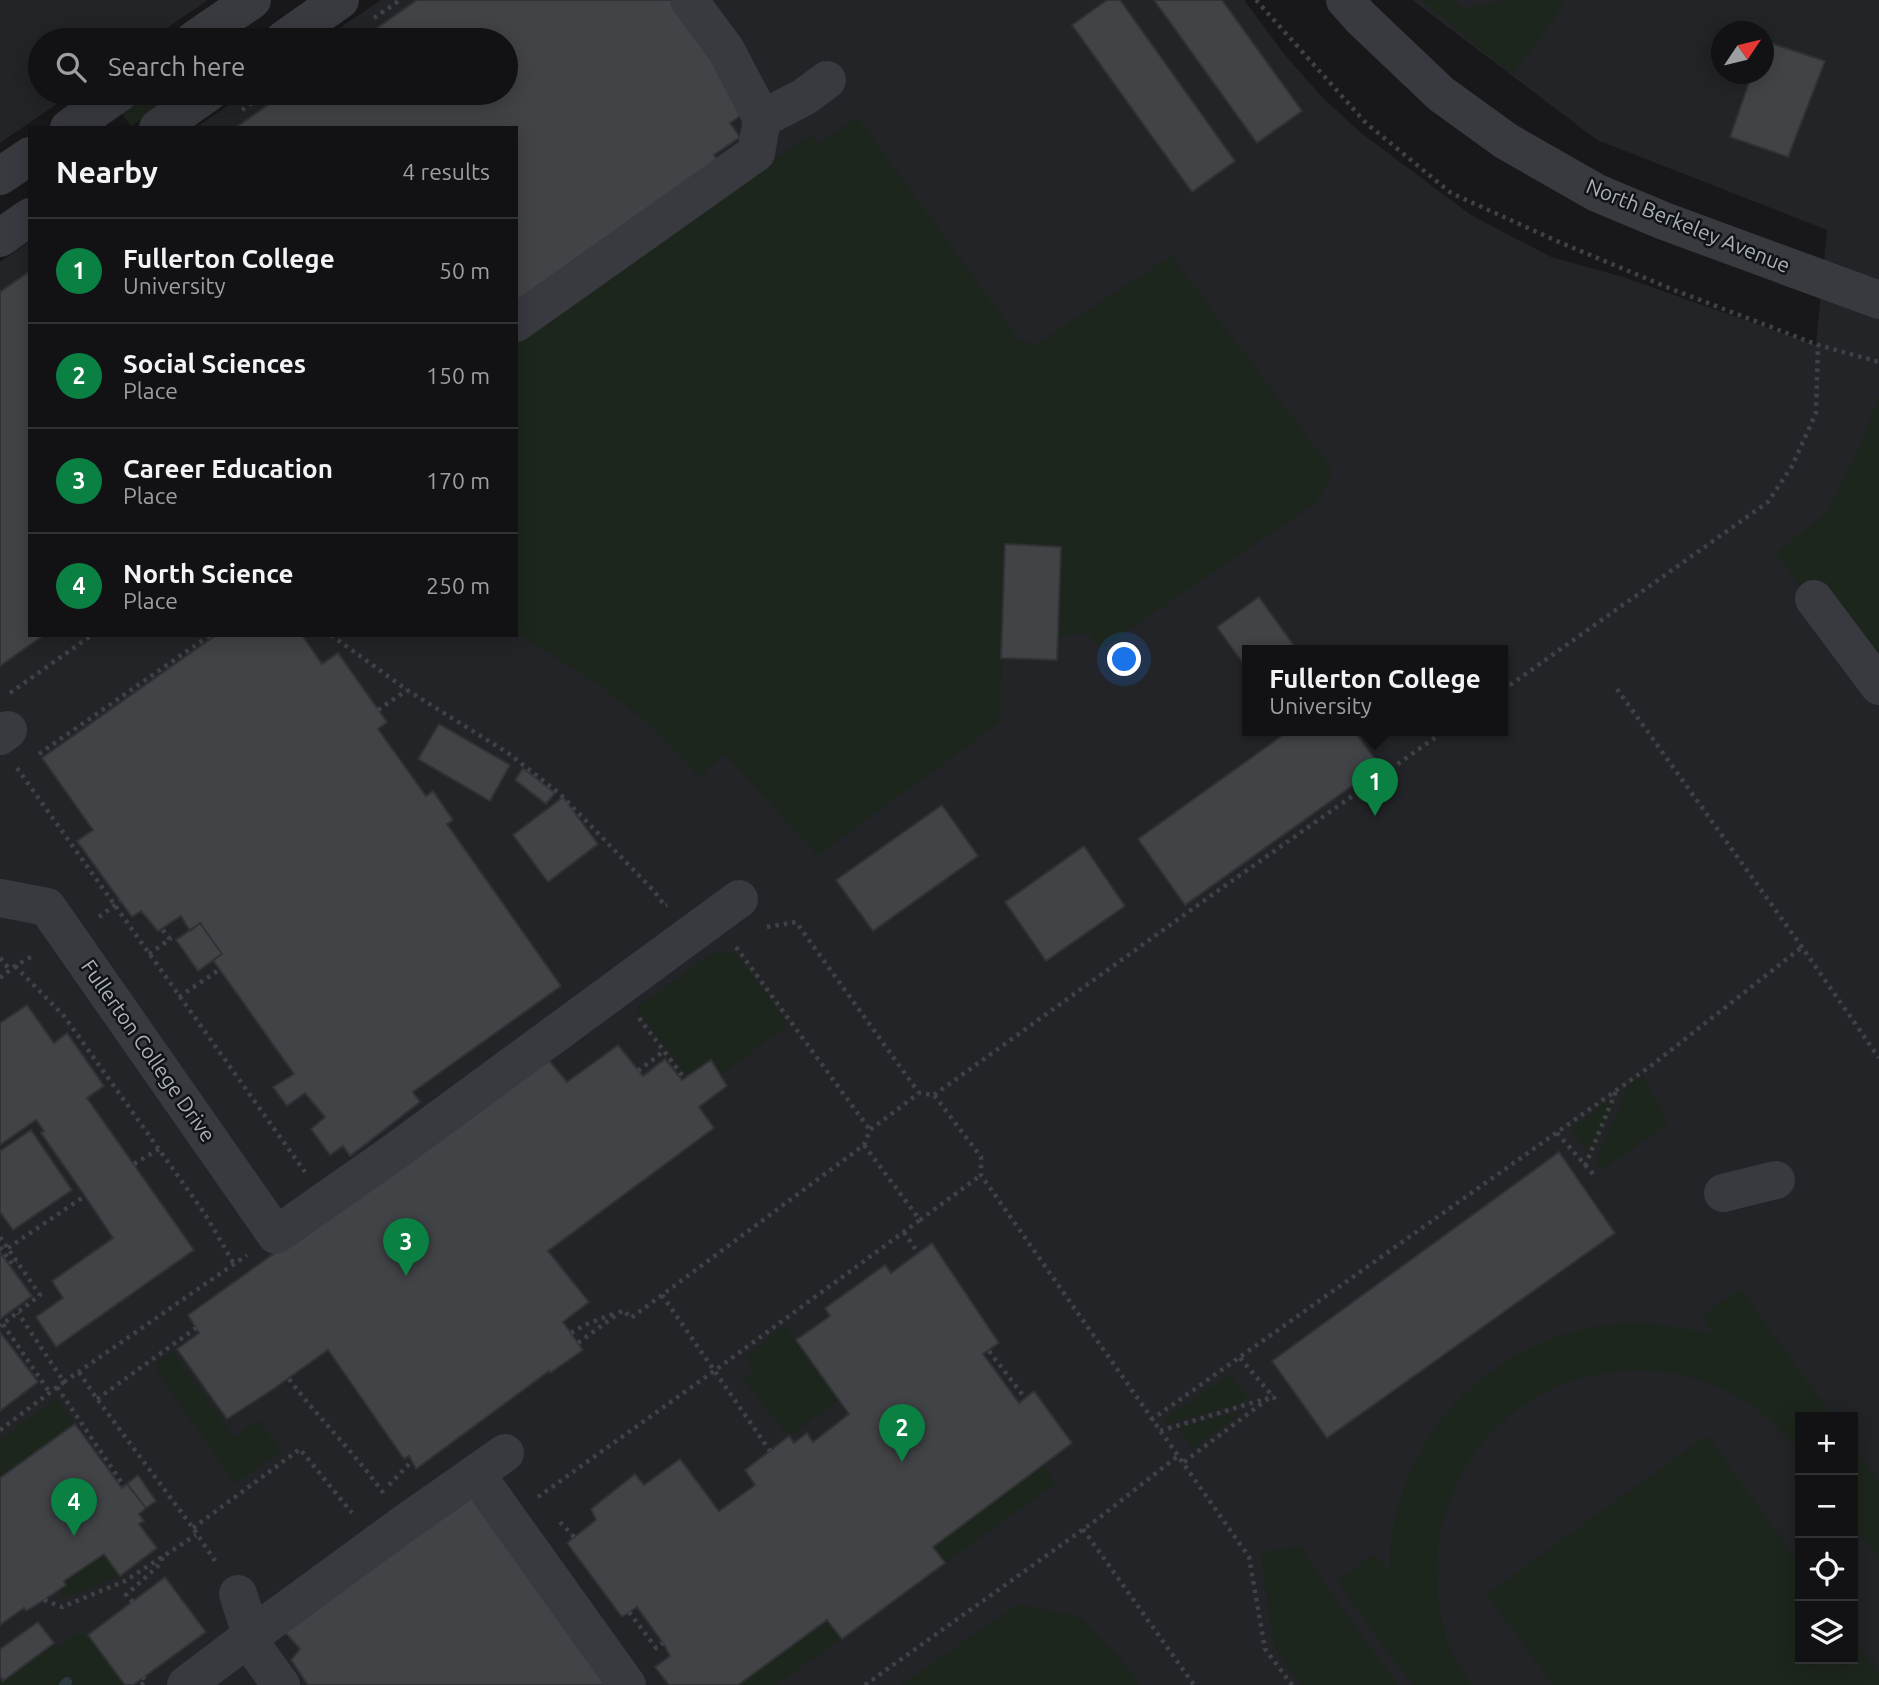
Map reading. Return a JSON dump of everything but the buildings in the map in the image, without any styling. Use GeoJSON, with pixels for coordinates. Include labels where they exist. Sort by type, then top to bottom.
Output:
{"type":"FeatureCollection","features":[{"type":"Feature","properties":{"kind":"street"},"geometry":{"type":"LineString","coordinates":[[211,28],[252,0]]}},
{"type":"Feature","properties":{"kind":"street"},"geometry":{"type":"LineString","coordinates":[[286,28],[293,5],[299,0]]}},
{"type":"Feature","properties":{"kind":"street"},"geometry":{"type":"LineString","coordinates":[[300,28],[340,0]]}},
{"type":"Feature","properties":{"kind":"street"},"geometry":{"type":"LineString","coordinates":[[518,322],[756,153],[762,120],[726,50],[688,0]]}},
{"type":"Feature","properties":{"kind":"street","name":"North Berkeley Avenue"},"geometry":{"type":"LineString","coordinates":[[1345,0],[1441,94],[1506,141],[1597,193],[1664,221],[1879,300]]}},
{"type":"Feature","properties":{"kind":"street"},"geometry":{"type":"LineString","coordinates":[[762,120],[804,97],[827,80]]}},
{"type":"Feature","properties":{"kind":"street"},"geometry":{"type":"LineString","coordinates":[[72,126],[102,105]]}},
{"type":"Feature","properties":{"kind":"street"},"geometry":{"type":"LineString","coordinates":[[161,126],[191,105]]}},
{"type":"Feature","properties":{"kind":"street"},"geometry":{"type":"LineString","coordinates":[[0,176],[28,157]]}},
{"type":"Feature","properties":{"kind":"street"},"geometry":{"type":"LineString","coordinates":[[0,238],[28,218]]}},
{"type":"Feature","properties":{"kind":"street"},"geometry":{"type":"LineString","coordinates":[[1814,599],[1879,686]]}},
{"type":"Feature","properties":{"kind":"street","name":"Fullerton College Drive"},"geometry":{"type":"LineString","coordinates":[[0,898],[47,907],[276,1235]]}},
{"type":"Feature","properties":{"kind":"street"},"geometry":{"type":"LineString","coordinates":[[276,1235],[713,936],[739,899]]}},
{"type":"Feature","properties":{"kind":"street"},"geometry":{"type":"LineString","coordinates":[[1723,1193],[1776,1180]]}},
{"type":"Feature","properties":{"kind":"street"},"geometry":{"type":"LineString","coordinates":[[186,1685],[491,1463],[627,1685]]}},
{"type":"Feature","properties":{"kind":"street"},"geometry":{"type":"LineString","coordinates":[[238,1594],[257,1652],[281,1685]]}},
{"type":"Feature","properties":{"kind":"path"},"geometry":{"type":"LineString","coordinates":[[1256,0],[1366,123],[1451,193],[1674,290],[1818,345],[1879,362]]}},
{"type":"Feature","properties":{"kind":"path"},"geometry":{"type":"LineString","coordinates":[[1508,686],[1768,502],[1792,466],[1816,413],[1818,345]]}},
{"type":"Feature","properties":{"kind":"path"},"geometry":{"type":"LineString","coordinates":[[9,737],[90,637]]}},
{"type":"Feature","properties":{"kind":"path"},"geometry":{"type":"LineString","coordinates":[[334,637],[407,690],[508,753],[560,794],[654,891],[665,906],[673,903],[713,936],[870,1130]]}},
{"type":"Feature","properties":{"kind":"path"},"geometry":{"type":"LineString","coordinates":[[9,737],[203,640]]}},
{"type":"Feature","properties":{"kind":"path"},"geometry":{"type":"LineString","coordinates":[[1617,689],[1879,1058]]}},
{"type":"Feature","properties":{"kind":"path"},"geometry":{"type":"LineString","coordinates":[[378,710],[407,690]]}},
{"type":"Feature","properties":{"kind":"path"},"geometry":{"type":"LineString","coordinates":[[934,1096],[1437,736]]}},
{"type":"Feature","properties":{"kind":"path"},"geometry":{"type":"LineString","coordinates":[[9,737],[18,768],[324,1202]]}},
{"type":"Feature","properties":{"kind":"path"},"geometry":{"type":"LineString","coordinates":[[115,905],[120,901]]}},
{"type":"Feature","properties":{"kind":"path"},"geometry":{"type":"LineString","coordinates":[[796,922],[919,1093],[934,1096],[981,1157],[981,1175],[1249,1557],[1265,1649],[1292,1685]]}},
{"type":"Feature","properties":{"kind":"path"},"geometry":{"type":"LineString","coordinates":[[149,954],[170,939],[162,929]]}},
{"type":"Feature","properties":{"kind":"path"},"geometry":{"type":"LineString","coordinates":[[1151,1420],[1652,1065],[1802,947]]}},
{"type":"Feature","properties":{"kind":"path"},"geometry":{"type":"LineString","coordinates":[[0,958],[10,971]]}},
{"type":"Feature","properties":{"kind":"path"},"geometry":{"type":"LineString","coordinates":[[15,966],[64,1016],[205,1214],[234,1264]]}},
{"type":"Feature","properties":{"kind":"path"},"geometry":{"type":"LineString","coordinates":[[179,997],[220,969]]}},
{"type":"Feature","properties":{"kind":"path"},"geometry":{"type":"LineString","coordinates":[[637,1015],[685,1079]]}},
{"type":"Feature","properties":{"kind":"path"},"geometry":{"type":"LineString","coordinates":[[638,1071],[664,1051]]}},
{"type":"Feature","properties":{"kind":"path"},"geometry":{"type":"LineString","coordinates":[[1585,1166],[1618,1088]]}},
{"type":"Feature","properties":{"kind":"path"},"geometry":{"type":"LineString","coordinates":[[623,1310],[631,1318],[864,1145],[870,1130],[919,1093]]}},
{"type":"Feature","properties":{"kind":"path"},"geometry":{"type":"LineString","coordinates":[[1557,1133],[1593,1174]]}},
{"type":"Feature","properties":{"kind":"path"},"geometry":{"type":"LineString","coordinates":[[864,1145],[920,1220]]}},
{"type":"Feature","properties":{"kind":"path"},"geometry":{"type":"LineString","coordinates":[[134,1164],[159,1149]]}},
{"type":"Feature","properties":{"kind":"path"},"geometry":{"type":"LineString","coordinates":[[538,1497],[981,1175]]}},
{"type":"Feature","properties":{"kind":"path"},"geometry":{"type":"LineString","coordinates":[[8,1248],[85,1196]]}},
{"type":"Feature","properties":{"kind":"path"},"geometry":{"type":"LineString","coordinates":[[904,1232],[918,1252]]}},
{"type":"Feature","properties":{"kind":"path"},"geometry":{"type":"LineString","coordinates":[[0,1430],[64,1382],[276,1235]]}},
{"type":"Feature","properties":{"kind":"path"},"geometry":{"type":"LineString","coordinates":[[0,1237],[40,1295],[1,1325],[50,1393]]}},
{"type":"Feature","properties":{"kind":"path"},"geometry":{"type":"LineString","coordinates":[[0,1247],[12,1264],[18,1262]]}},
{"type":"Feature","properties":{"kind":"path"},"geometry":{"type":"LineString","coordinates":[[662,1295],[770,1451]]}},
{"type":"Feature","properties":{"kind":"path"},"geometry":{"type":"LineString","coordinates":[[571,1333],[623,1310]]}},
{"type":"Feature","properties":{"kind":"path"},"geometry":{"type":"LineString","coordinates":[[578,1343],[623,1310]]}},
{"type":"Feature","properties":{"kind":"path"},"geometry":{"type":"LineString","coordinates":[[18,1313],[64,1382]]}},
{"type":"Feature","properties":{"kind":"path"},"geometry":{"type":"LineString","coordinates":[[97,1399],[196,1328]]}},
{"type":"Feature","properties":{"kind":"path"},"geometry":{"type":"LineString","coordinates":[[989,1351],[1026,1398]]}},
{"type":"Feature","properties":{"kind":"path"},"geometry":{"type":"LineString","coordinates":[[1240,1358],[1273,1398]]}},
{"type":"Feature","properties":{"kind":"path"},"geometry":{"type":"LineString","coordinates":[[79,1372],[238,1594]]}},
{"type":"Feature","properties":{"kind":"path"},"geometry":{"type":"LineString","coordinates":[[289,1379],[311,1409],[371,1475],[405,1523]]}},
{"type":"Feature","properties":{"kind":"path"},"geometry":{"type":"LineString","coordinates":[[57,1387],[124,1486]]}},
{"type":"Feature","properties":{"kind":"path"},"geometry":{"type":"LineString","coordinates":[[1160,1431],[1273,1398]]}},
{"type":"Feature","properties":{"kind":"path"},"geometry":{"type":"LineString","coordinates":[[1184,1462],[1273,1398]]}},
{"type":"Feature","properties":{"kind":"path"},"geometry":{"type":"LineString","coordinates":[[193,1528],[299,1448],[352,1513]]}},
{"type":"Feature","properties":{"kind":"path"},"geometry":{"type":"LineString","coordinates":[[865,1685],[1083,1529],[1179,1455]]}},
{"type":"Feature","properties":{"kind":"path"},"geometry":{"type":"LineString","coordinates":[[1083,1529],[1194,1685]]}},
{"type":"Feature","properties":{"kind":"path"},"geometry":{"type":"LineString","coordinates":[[44,1600],[62,1607],[125,1581],[196,1535]]}},
{"type":"Feature","properties":{"kind":"path"},"geometry":{"type":"LineString","coordinates":[[133,1602],[127,1595],[157,1567],[164,1556]]}},
{"type":"Feature","properties":{"kind":"path"},"geometry":{"type":"LineString","coordinates":[[629,1612],[656,1648],[663,1643]]}},
{"type":"Feature","properties":{"kind":"path"},"geometry":{"type":"LineString","coordinates":[[141,1685],[146,1681],[143,1677]]}},
{"type":"Feature","properties":{"kind":"shaded area"},"geometry":{"type":"Polygon","coordinates":[[[0,0],[208,0],[167,28],[28,28],[28,105],[55,105],[0,143],[0,0]]]}},
{"type":"Feature","properties":{"kind":"shaded area"},"geometry":{"type":"Polygon","coordinates":[[[381,0],[1244,0],[1285,55],[1322,97],[1360,132],[1471,215],[1551,257],[1623,277],[1816,345],[1827,230],[1597,140],[1412,0],[1879,0],[1879,1685],[0,1685],[0,262],[28,242],[28,637],[518,637],[518,126],[198,126],[229,105],[518,105],[518,28],[340,28],[381,0]]]}},
{"type":"Feature","properties":{"kind":"shaded area"},"geometry":{"type":"Polygon","coordinates":[[[1421,0],[1455,0],[1464,9],[1504,0],[1563,0],[1557,15],[1512,75],[1421,0]]]}},
{"type":"Feature","properties":{"kind":"shaded area"},"geometry":{"type":"Polygon","coordinates":[[[133,105],[162,105],[131,126],[121,113],[133,105]]]}},
{"type":"Feature","properties":{"kind":"shaded area"},"geometry":{"type":"Polygon","coordinates":[[[857,117],[1019,340],[1035,345],[1171,256],[1333,471],[1318,501],[1101,649],[1088,633],[1057,637],[1061,547],[1005,544],[1000,722],[818,855],[724,754],[700,777],[652,726],[596,683],[518,634],[518,341],[811,134],[819,144],[857,117]]]}},
{"type":"Feature","properties":{"kind":"shaded area"},"geometry":{"type":"Polygon","coordinates":[[[1879,397],[1879,696],[1776,553],[1828,511],[1858,451],[1879,397]]]}},
{"type":"Feature","properties":{"kind":"shaded area"},"geometry":{"type":"Polygon","coordinates":[[[714,952],[737,954],[788,1025],[720,1075],[711,1061],[688,1077],[636,1008],[714,952]]]}},
{"type":"Feature","properties":{"kind":"shaded area"},"geometry":{"type":"Polygon","coordinates":[[[1642,1075],[1669,1123],[1602,1170],[1596,1161],[1629,1084],[1642,1075]]]}},
{"type":"Feature","properties":{"kind":"shaded area"},"geometry":{"type":"Polygon","coordinates":[[[1609,1099],[1613,1103],[1589,1152],[1571,1130],[1609,1099]]]}},
{"type":"Feature","properties":{"kind":"shaded area"},"geometry":{"type":"Polygon","coordinates":[[[1740,1289],[1829,1412],[1795,1412],[1795,1446],[1768,1418],[1740,1398],[1708,1383],[1674,1374],[1620,1371],[1573,1381],[1532,1399],[1498,1426],[1470,1460],[1450,1498],[1439,1541],[1437,1586],[1445,1633],[1453,1654],[1471,1685],[1412,1685],[1337,1581],[1375,1554],[1389,1571],[1394,1522],[1402,1493],[1418,1457],[1439,1424],[1463,1395],[1492,1371],[1524,1351],[1559,1336],[1596,1327],[1636,1323],[1666,1325],[1714,1335],[1702,1316],[1740,1289]]]}},
{"type":"Feature","properties":{"kind":"shaded area"},"geometry":{"type":"Polygon","coordinates":[[[785,1326],[839,1400],[789,1436],[743,1379],[754,1371],[745,1357],[785,1326]]]}},
{"type":"Feature","properties":{"kind":"shaded area"},"geometry":{"type":"Polygon","coordinates":[[[173,1352],[234,1437],[258,1420],[281,1451],[235,1484],[153,1365],[173,1352]]]}},
{"type":"Feature","properties":{"kind":"shaded area"},"geometry":{"type":"Polygon","coordinates":[[[1230,1374],[1248,1398],[1166,1425],[1163,1420],[1230,1374]]]}},
{"type":"Feature","properties":{"kind":"shaded area"},"geometry":{"type":"Polygon","coordinates":[[[57,1398],[75,1424],[0,1478],[0,1440],[57,1398]]]}},
{"type":"Feature","properties":{"kind":"shaded area"},"geometry":{"type":"Polygon","coordinates":[[[1245,1410],[1193,1448],[1178,1428],[1245,1410]]]}},
{"type":"Feature","properties":{"kind":"shaded area"},"geometry":{"type":"Polygon","coordinates":[[[1707,1435],[1795,1558],[1795,1664],[1858,1664],[1858,1644],[1879,1674],[1879,1685],[1553,1685],[1487,1594],[1707,1435]]]}},
{"type":"Feature","properties":{"kind":"shaded area"},"geometry":{"type":"Polygon","coordinates":[[[1858,1452],[1879,1481],[1879,1561],[1858,1532],[1858,1452]]]}},
{"type":"Feature","properties":{"kind":"shaded area"},"geometry":{"type":"Polygon","coordinates":[[[1044,1465],[1056,1483],[945,1563],[933,1547],[1044,1465]]]}},
{"type":"Feature","properties":{"kind":"shaded area"},"geometry":{"type":"Polygon","coordinates":[[[1300,1546],[1398,1685],[1301,1685],[1277,1652],[1260,1552],[1300,1546]]]}},
{"type":"Feature","properties":{"kind":"shaded area"},"geometry":{"type":"Polygon","coordinates":[[[104,1554],[120,1576],[62,1597],[58,1590],[64,1581],[104,1554]]]}},
{"type":"Feature","properties":{"kind":"shaded area"},"geometry":{"type":"Polygon","coordinates":[[[1018,1604],[1081,1617],[1119,1657],[1139,1685],[901,1685],[1018,1604]]]}},
{"type":"Feature","properties":{"kind":"shaded area"},"geometry":{"type":"Polygon","coordinates":[[[827,1620],[842,1639],[775,1685],[734,1685],[827,1620]]]}},
{"type":"Feature","properties":{"kind":"shaded area"},"geometry":{"type":"Polygon","coordinates":[[[75,1634],[88,1635],[125,1685],[0,1685],[54,1643],[58,1648],[75,1634]]]}},
{"type":"Feature","properties":{"kind":"waterway"},"geometry":{"type":"LineString","coordinates":[[64,1685],[67,1682]]}},
{"type":"Feature","properties":{"kind":"place","name":"Fullerton College"},"geometry":{"type":"Point","coordinates":[1375,816]}},
{"type":"Feature","properties":{"kind":"place","name":"Career Education"},"geometry":{"type":"Point","coordinates":[406,1276]}},
{"type":"Feature","properties":{"kind":"place","name":"Social Sciences"},"geometry":{"type":"Point","coordinates":[902,1462]}},
{"type":"Feature","properties":{"kind":"place","name":"North Science"},"geometry":{"type":"Point","coordinates":[74,1536]}}]}
